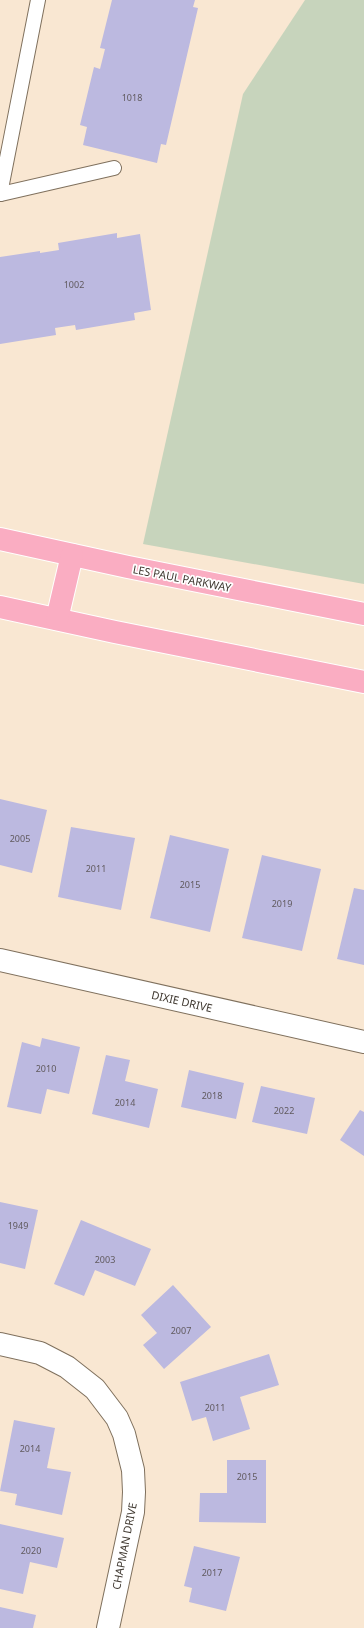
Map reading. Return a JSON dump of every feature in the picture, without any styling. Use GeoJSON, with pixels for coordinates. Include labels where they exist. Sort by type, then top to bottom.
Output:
{"type":"FeatureCollection","features":[{"type":"Feature","properties":{"kind":"main road","name":"LES PAUL PARKWAY"},"geometry":{"type":"LineString","coordinates":[[0,539],[364,614]]}},
{"type":"Feature","properties":{"kind":"main road"},"geometry":{"type":"LineString","coordinates":[[56,619],[72,555]]}},
{"type":"Feature","properties":{"kind":"main road"},"geometry":{"type":"LineString","coordinates":[[0,607],[364,682]]}},
{"type":"Feature","properties":{"kind":"street","name":"DIXIE DRIVE"},"geometry":{"type":"LineString","coordinates":[[0,960],[364,1042]]}},
{"type":"Feature","properties":{"kind":"street","name":"CHAPMAN DRIVE"},"geometry":{"type":"LineString","coordinates":[[0,1344],[40,1353],[67,1367],[96,1389],[116,1418],[124,1434],[133,1470],[133,1512],[108,1628]]}},
{"type":"Feature","properties":{"kind":"lane"},"geometry":{"type":"LineString","coordinates":[[38,0],[0,194],[114,168]]}},
{"type":"Feature","properties":{"kind":"green space"},"geometry":{"type":"Polygon","coordinates":[[[305,0],[364,0],[364,584],[143,544],[243,94],[305,0]]]}},
{"type":"Feature","properties":{"kind":"building"},"geometry":{"type":"Polygon","coordinates":[[[112,0],[195,0],[193,7],[198,8],[166,145],[161,144],[157,163],[83,145],[87,127],[80,125],[94,67],[100,69],[105,49],[100,48],[112,0]]]}},
{"type":"Feature","properties":{"kind":"building"},"geometry":{"type":"Polygon","coordinates":[[[117,233],[117,238],[140,234],[151,310],[134,313],[135,320],[76,330],[75,325],[55,328],[56,335],[0,344],[0,257],[40,251],[40,253],[59,250],[58,243],[117,233]]]}},
{"type":"Feature","properties":{"kind":"building"},"geometry":{"type":"Polygon","coordinates":[[[0,799],[47,810],[32,873],[0,865],[0,799]]]}},
{"type":"Feature","properties":{"kind":"building"},"geometry":{"type":"Polygon","coordinates":[[[71,827],[135,838],[121,910],[58,897],[71,827]]]}},
{"type":"Feature","properties":{"kind":"building"},"geometry":{"type":"Polygon","coordinates":[[[170,835],[229,849],[210,932],[150,918],[170,835]]]}},
{"type":"Feature","properties":{"kind":"building"},"geometry":{"type":"Polygon","coordinates":[[[262,855],[321,869],[302,951],[242,938],[262,855]]]}},
{"type":"Feature","properties":{"kind":"building"},"geometry":{"type":"Polygon","coordinates":[[[354,888],[364,890],[364,965],[337,959],[354,888]]]}},
{"type":"Feature","properties":{"kind":"building"},"geometry":{"type":"Polygon","coordinates":[[[42,1038],[80,1047],[69,1094],[47,1089],[41,1114],[7,1107],[22,1042],[40,1047],[42,1038]]]}},
{"type":"Feature","properties":{"kind":"building"},"geometry":{"type":"Polygon","coordinates":[[[106,1055],[130,1060],[125,1081],[158,1089],[149,1128],[92,1114],[106,1055]]]}},
{"type":"Feature","properties":{"kind":"building"},"geometry":{"type":"Polygon","coordinates":[[[189,1070],[244,1083],[236,1119],[181,1107],[189,1070]]]}},
{"type":"Feature","properties":{"kind":"building"},"geometry":{"type":"Polygon","coordinates":[[[261,1086],[315,1098],[307,1134],[252,1122],[261,1086]]]}},
{"type":"Feature","properties":{"kind":"building"},"geometry":{"type":"Polygon","coordinates":[[[360,1110],[364,1112],[364,1156],[340,1140],[360,1110]]]}},
{"type":"Feature","properties":{"kind":"building"},"geometry":{"type":"Polygon","coordinates":[[[0,1202],[38,1210],[25,1269],[0,1263],[0,1202]]]}},
{"type":"Feature","properties":{"kind":"building"},"geometry":{"type":"Polygon","coordinates":[[[81,1220],[151,1249],[135,1286],[95,1270],[84,1296],[54,1284],[81,1220]]]}},
{"type":"Feature","properties":{"kind":"building"},"geometry":{"type":"Polygon","coordinates":[[[173,1285],[211,1327],[164,1369],[143,1345],[157,1333],[141,1315],[173,1285]]]}},
{"type":"Feature","properties":{"kind":"building"},"geometry":{"type":"Polygon","coordinates":[[[269,1354],[279,1385],[240,1397],[250,1429],[213,1441],[206,1417],[192,1421],[180,1382],[269,1354]]]}},
{"type":"Feature","properties":{"kind":"building"},"geometry":{"type":"Polygon","coordinates":[[[14,1420],[55,1428],[47,1468],[71,1472],[62,1515],[15,1505],[17,1494],[0,1491],[14,1420]]]}},
{"type":"Feature","properties":{"kind":"building"},"geometry":{"type":"Polygon","coordinates":[[[227,1460],[266,1460],[266,1523],[199,1522],[200,1493],[227,1493],[227,1460]]]}},
{"type":"Feature","properties":{"kind":"building"},"geometry":{"type":"Polygon","coordinates":[[[0,1524],[64,1538],[57,1568],[30,1562],[23,1594],[0,1589],[0,1524]]]}},
{"type":"Feature","properties":{"kind":"building"},"geometry":{"type":"Polygon","coordinates":[[[194,1546],[240,1557],[226,1611],[189,1602],[192,1588],[184,1586],[194,1546]]]}},
{"type":"Feature","properties":{"kind":"building"},"geometry":{"type":"Polygon","coordinates":[[[0,1607],[36,1615],[33,1628],[0,1628],[0,1607]]]}}]}
